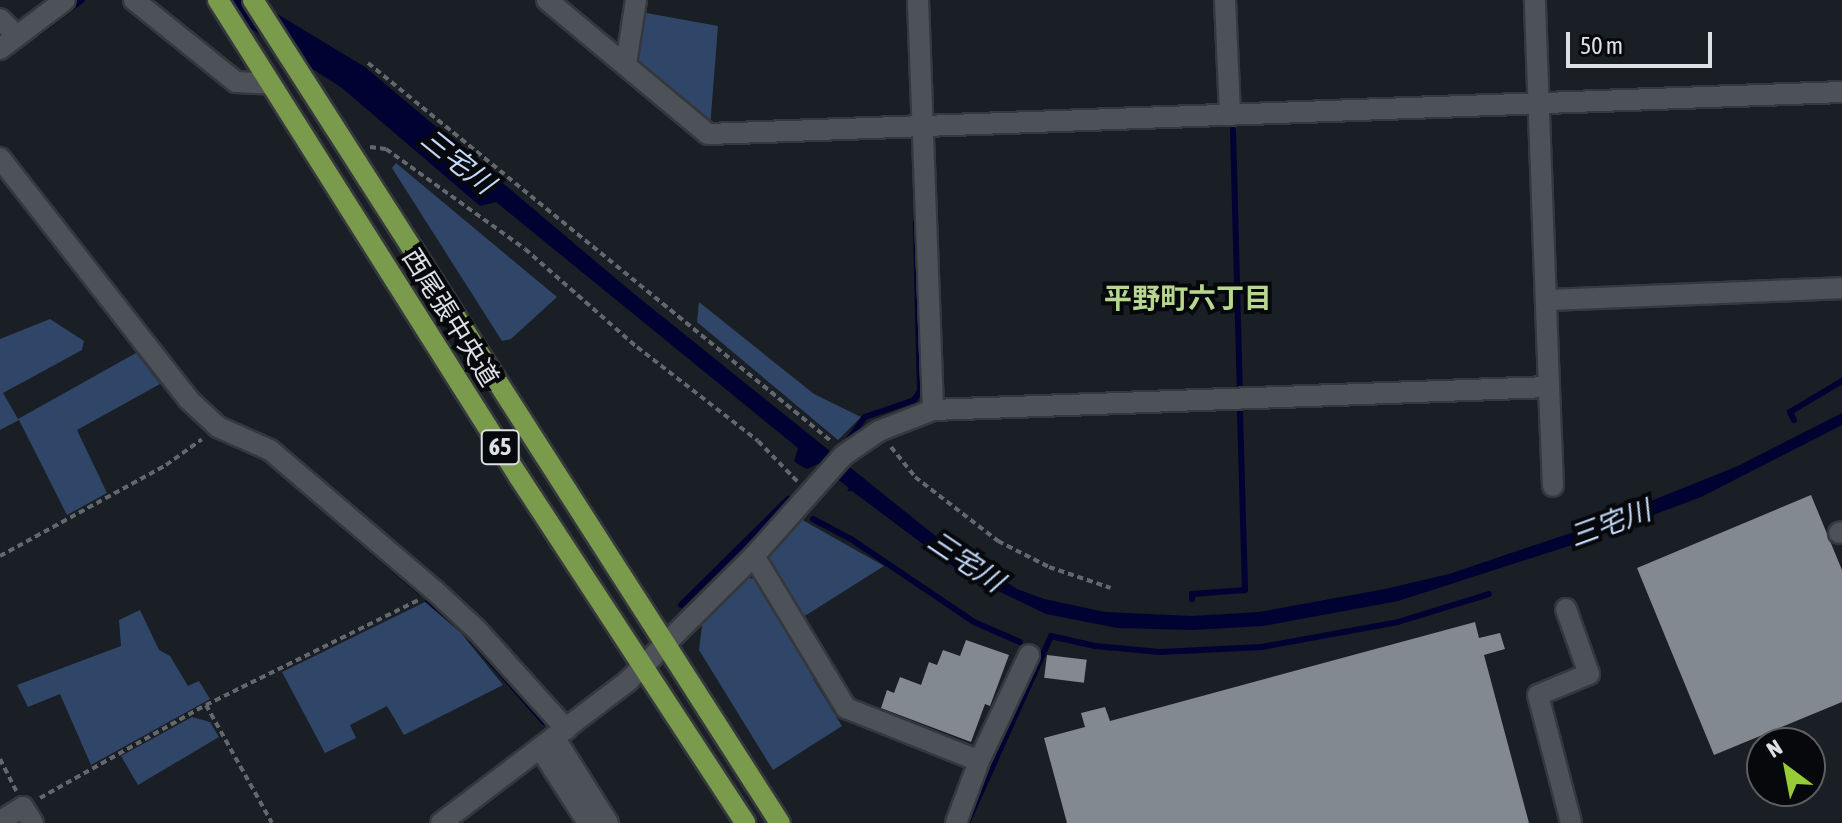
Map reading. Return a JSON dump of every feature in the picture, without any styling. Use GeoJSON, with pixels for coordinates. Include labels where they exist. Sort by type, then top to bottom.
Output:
{"type":"FeatureCollection","features":[{"type":"Feature","properties":{"kind":"main road","name":"西尾張中央道"},"geometry":{"type":"LineString","coordinates":[[218,0],[519,477],[645,665],[745,823]]}},
{"type":"Feature","properties":{"kind":"main road","name":"西尾張中央道"},"geometry":{"type":"LineString","coordinates":[[253,0],[667,642],[780,823]]}},
{"type":"Feature","properties":{"kind":"street"},"geometry":{"type":"LineString","coordinates":[[0,49],[65,0]]}},
{"type":"Feature","properties":{"kind":"street"},"geometry":{"type":"LineString","coordinates":[[134,0],[236,82],[266,76]]}},
{"type":"Feature","properties":{"kind":"street"},"geometry":{"type":"LineString","coordinates":[[547,0],[708,134],[1842,92]]}},
{"type":"Feature","properties":{"kind":"street"},"geometry":{"type":"LineString","coordinates":[[626,64],[636,0]]}},
{"type":"Feature","properties":{"kind":"street"},"geometry":{"type":"LineString","coordinates":[[918,0],[933,410]]}},
{"type":"Feature","properties":{"kind":"street"},"geometry":{"type":"LineString","coordinates":[[1225,0],[1230,115]]}},
{"type":"Feature","properties":{"kind":"street"},"geometry":{"type":"LineString","coordinates":[[1535,0],[1553,486]]}},
{"type":"Feature","properties":{"kind":"street"},"geometry":{"type":"LineString","coordinates":[[0,19],[17,36]]}},
{"type":"Feature","properties":{"kind":"street"},"geometry":{"type":"LineString","coordinates":[[0,158],[188,399],[218,427],[270,450],[476,629],[608,823]]}},
{"type":"Feature","properties":{"kind":"street"},"geometry":{"type":"LineString","coordinates":[[1546,300],[1842,288]]}},
{"type":"Feature","properties":{"kind":"street"},"geometry":{"type":"LineString","coordinates":[[441,823],[645,665],[754,556],[824,474],[845,454],[879,431],[933,410],[1549,387]]}},
{"type":"Feature","properties":{"kind":"street"},"geometry":{"type":"LineString","coordinates":[[754,556],[846,708],[979,761]]}},
{"type":"Feature","properties":{"kind":"street"},"geometry":{"type":"LineString","coordinates":[[1566,609],[1589,674],[1538,695],[1571,823]]}},
{"type":"Feature","properties":{"kind":"street"},"geometry":{"type":"LineString","coordinates":[[956,823],[979,761],[1029,655]]}},
{"type":"Feature","properties":{"kind":"street"},"geometry":{"type":"LineString","coordinates":[[553,738],[588,823]]}},
{"type":"Feature","properties":{"kind":"street"},"geometry":{"type":"LineString","coordinates":[[0,821],[28,815]]}},
{"type":"Feature","properties":{"kind":"path"},"geometry":{"type":"LineString","coordinates":[[368,63],[845,454]]}},
{"type":"Feature","properties":{"kind":"path"},"geometry":{"type":"LineString","coordinates":[[345,145],[386,149],[525,249],[637,347],[758,441],[808,492]]}},
{"type":"Feature","properties":{"kind":"path"},"geometry":{"type":"LineString","coordinates":[[0,556],[166,465],[218,427]]}},
{"type":"Feature","properties":{"kind":"path"},"geometry":{"type":"LineString","coordinates":[[879,431],[915,477],[998,541],[1049,567],[1111,588]]}},
{"type":"Feature","properties":{"kind":"path"},"geometry":{"type":"LineString","coordinates":[[0,759],[28,815],[206,705],[434,590]]}},
{"type":"Feature","properties":{"kind":"path"},"geometry":{"type":"LineString","coordinates":[[206,705],[272,823]]}},
{"type":"Feature","properties":{"kind":"shaded area"},"geometry":{"type":"Polygon","coordinates":[[[641,12],[718,26],[710,128],[639,66],[635,51],[641,12]]]}},
{"type":"Feature","properties":{"kind":"shaded area"},"geometry":{"type":"Polygon","coordinates":[[[396,163],[557,297],[511,339],[502,341],[392,168],[396,163]]]}},
{"type":"Feature","properties":{"kind":"shaded area"},"geometry":{"type":"Polygon","coordinates":[[[699,302],[814,394],[861,417],[838,440],[697,322],[699,302]]]}},
{"type":"Feature","properties":{"kind":"shaded area"},"geometry":{"type":"Polygon","coordinates":[[[50,319],[84,341],[82,350],[3,393],[18,419],[136,353],[160,384],[77,430],[107,493],[67,515],[19,420],[0,430],[0,339],[50,319]]]}},
{"type":"Feature","properties":{"kind":"shaded area"},"geometry":{"type":"Polygon","coordinates":[[[799,518],[884,566],[800,619],[766,567],[766,552],[799,518]]]}},
{"type":"Feature","properties":{"kind":"shaded area"},"geometry":{"type":"Polygon","coordinates":[[[744,576],[760,581],[819,675],[813,679],[842,726],[773,770],[699,650],[703,618],[744,576]]]}},
{"type":"Feature","properties":{"kind":"shaded area"},"geometry":{"type":"Polygon","coordinates":[[[425,602],[461,633],[503,685],[404,735],[387,706],[350,725],[356,738],[325,753],[282,672],[425,602]]]}},
{"type":"Feature","properties":{"kind":"shaded area"},"geometry":{"type":"Polygon","coordinates":[[[140,610],[159,650],[170,656],[188,686],[199,681],[210,699],[91,765],[60,694],[28,707],[17,685],[121,646],[119,620],[140,610]]]}},
{"type":"Feature","properties":{"kind":"shaded area"},"geometry":{"type":"Polygon","coordinates":[[[192,717],[210,722],[219,737],[138,785],[121,756],[192,717]]]}},
{"type":"Feature","properties":{"kind":"water","name":"三宅川"},"geometry":{"type":"Polygon","coordinates":[[[207,0],[254,0],[365,67],[633,293],[938,538],[1017,589],[1044,599],[1105,612],[1192,616],[1259,612],[1385,589],[1449,574],[1571,533],[1738,466],[1842,413],[1842,425],[1701,497],[1581,542],[1398,601],[1263,626],[1192,630],[1118,628],[1046,614],[963,574],[852,491],[847,491],[849,488],[818,464],[807,469],[794,461],[798,448],[496,202],[480,206],[342,88],[207,0]]]}},
{"type":"Feature","properties":{"kind":"building"},"geometry":{"type":"Polygon","coordinates":[[[1811,495],[1842,570],[1842,702],[1782,727],[1746,727],[1746,742],[1714,755],[1637,568],[1811,495]]]}},
{"type":"Feature","properties":{"kind":"building"},"geometry":{"type":"Polygon","coordinates":[[[1475,622],[1479,638],[1500,633],[1505,649],[1484,655],[1529,823],[1067,823],[1044,738],[1085,727],[1081,713],[1105,707],[1110,721],[1475,622]]]}},
{"type":"Feature","properties":{"kind":"building"},"geometry":{"type":"Polygon","coordinates":[[[966,640],[1009,655],[990,706],[985,704],[971,742],[881,708],[887,690],[894,693],[900,677],[921,685],[929,662],[937,665],[943,650],[960,656],[966,640]]]}},
{"type":"Feature","properties":{"kind":"building"},"geometry":{"type":"Polygon","coordinates":[[[1047,655],[1087,660],[1084,683],[1044,678],[1047,655]]]}},
{"type":"Feature","properties":{"kind":"waterway"},"geometry":{"type":"LineString","coordinates":[[38,33],[82,0]]}},
{"type":"Feature","properties":{"kind":"waterway"},"geometry":{"type":"LineString","coordinates":[[1233,130],[1240,391]]}},
{"type":"Feature","properties":{"kind":"waterway"},"geometry":{"type":"LineString","coordinates":[[846,443],[865,417],[914,400],[920,391],[916,223]]}},
{"type":"Feature","properties":{"kind":"waterway"},"geometry":{"type":"LineString","coordinates":[[1794,420],[1790,412],[1842,381]]}},
{"type":"Feature","properties":{"kind":"waterway"},"geometry":{"type":"LineString","coordinates":[[1192,599],[1192,594],[1245,590],[1240,409]]}},
{"type":"Feature","properties":{"kind":"waterway"},"geometry":{"type":"LineString","coordinates":[[681,605],[788,499]]}},
{"type":"Feature","properties":{"kind":"waterway"},"geometry":{"type":"LineString","coordinates":[[813,519],[851,539],[974,622],[1020,642]]}},
{"type":"Feature","properties":{"kind":"waterway"},"geometry":{"type":"LineString","coordinates":[[345,527],[420,592]]}},
{"type":"Feature","properties":{"kind":"waterway"},"geometry":{"type":"LineString","coordinates":[[967,823],[1051,636],[1095,646],[1160,652],[1262,647],[1398,622],[1489,594]]}},
{"type":"Feature","properties":{"kind":"waterway"},"geometry":{"type":"LineString","coordinates":[[428,600],[459,626]]}},
{"type":"Feature","properties":{"kind":"waterway"},"geometry":{"type":"LineString","coordinates":[[472,640],[544,722]]}},
{"type":"Feature","properties":{"kind":"district","name":"平野町六丁目"},"geometry":{"type":"Point","coordinates":[1188,298]}}]}
